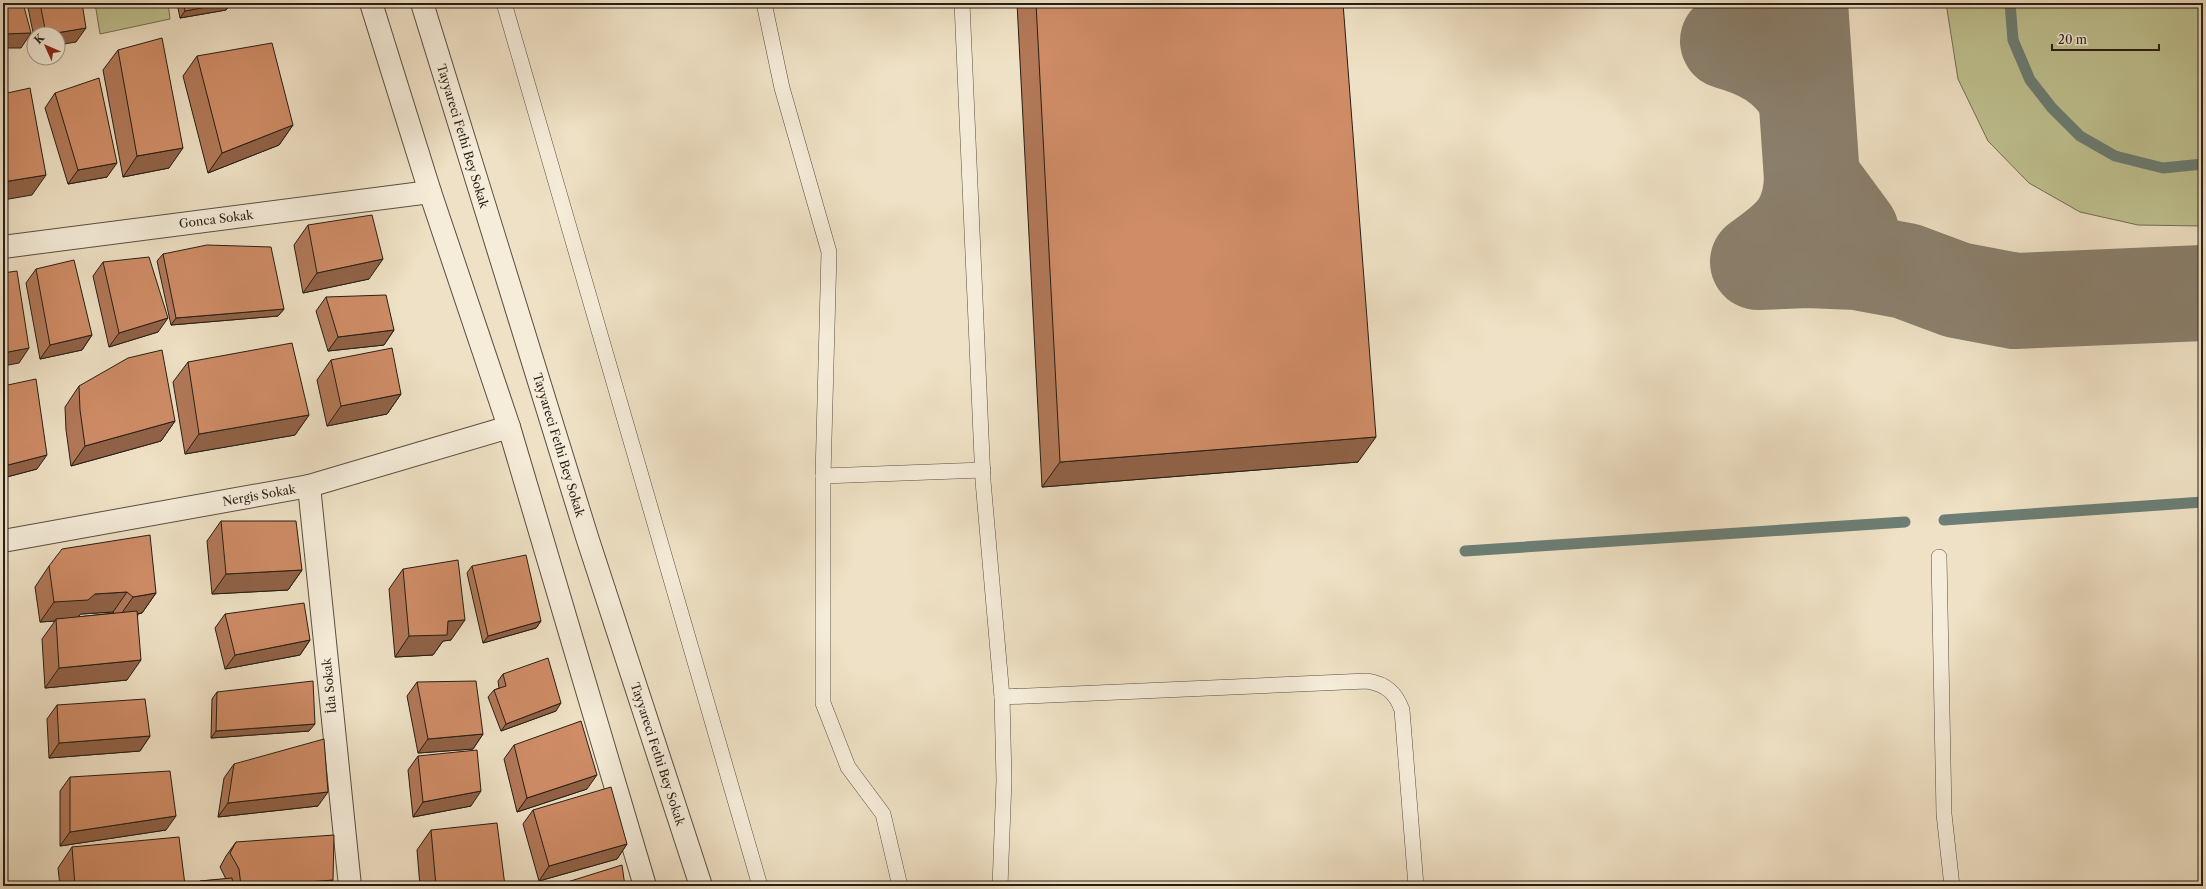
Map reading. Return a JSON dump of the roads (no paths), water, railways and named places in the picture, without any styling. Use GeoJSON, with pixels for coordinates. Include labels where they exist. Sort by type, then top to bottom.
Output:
{"type":"FeatureCollection","features":[{"type":"Feature","properties":{"kind":"street"},"geometry":{"type":"LineString","coordinates":[[371,3],[430,192],[509,427],[645,886]]}},
{"type":"Feature","properties":{"kind":"street","name":"Tayyareci Fethi Bey Sokak"},"geometry":{"type":"LineString","coordinates":[[422,3],[587,537],[701,886]]}},
{"type":"Feature","properties":{"kind":"street","name":"Gonca Sokak"},"geometry":{"type":"LineString","coordinates":[[3,247],[430,192]]}},
{"type":"Feature","properties":{"kind":"street","name":"Nergis Sokak"},"geometry":{"type":"LineString","coordinates":[[3,541],[308,486],[509,427]]}},
{"type":"Feature","properties":{"kind":"street","name":"İda Sokak"},"geometry":{"type":"LineString","coordinates":[[308,486],[350,886]]}},
{"type":"Feature","properties":{"kind":"lane"},"geometry":{"type":"LineString","coordinates":[[504,3],[760,886]]}},
{"type":"Feature","properties":{"kind":"lane"},"geometry":{"type":"LineString","coordinates":[[764,3],[782,88],[829,252],[823,476],[823,703],[848,767],[883,814],[900,886]]}},
{"type":"Feature","properties":{"kind":"lane"},"geometry":{"type":"LineString","coordinates":[[962,3],[983,470],[1002,697],[1004,780],[1000,886]]}},
{"type":"Feature","properties":{"kind":"lane"},"geometry":{"type":"LineString","coordinates":[[823,476],[983,470]]}},
{"type":"Feature","properties":{"kind":"lane"},"geometry":{"type":"LineString","coordinates":[[1939,557],[1944,814],[1952,886]]}},
{"type":"Feature","properties":{"kind":"lane"},"geometry":{"type":"LineString","coordinates":[[1002,697],[1367,681],[1377,682],[1393,693],[1402,710],[1416,886]]}},
{"type":"Feature","properties":{"kind":"waterway"},"geometry":{"type":"LineString","coordinates":[[2010,3],[2013,40],[2030,80],[2052,108],[2080,136],[2115,156],[2163,168],[2203,164]]}},
{"type":"Feature","properties":{"kind":"waterway"},"geometry":{"type":"LineString","coordinates":[[1944,520],[2203,502]]}},
{"type":"Feature","properties":{"kind":"waterway"},"geometry":{"type":"LineString","coordinates":[[1465,551],[1905,522]]}}]}
